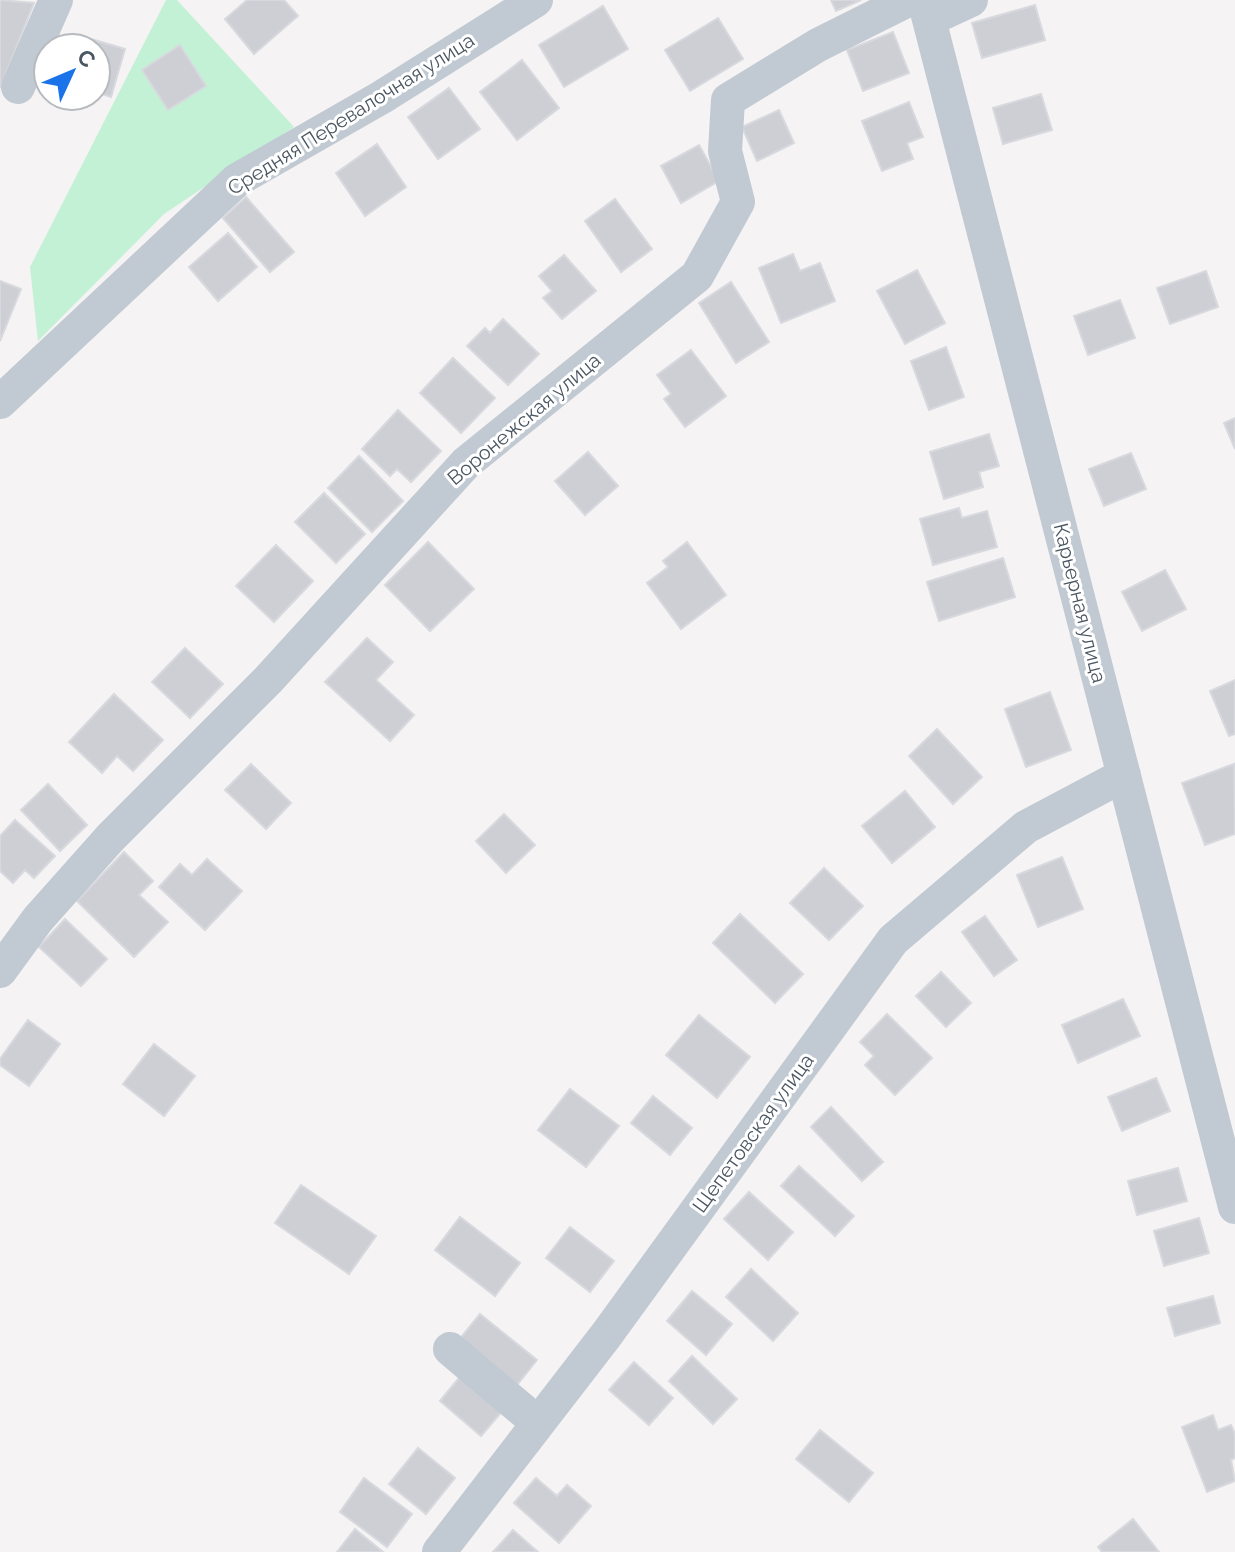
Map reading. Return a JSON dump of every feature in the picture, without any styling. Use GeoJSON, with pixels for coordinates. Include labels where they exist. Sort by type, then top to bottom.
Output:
{"type":"FeatureCollection","features":[{"type":"Feature","properties":{"kind":"street"},"geometry":{"type":"LineString","coordinates":[[18,87],[56,0]]}},
{"type":"Feature","properties":{"kind":"street","name":"Средняя Перевалочная улица"},"geometry":{"type":"LineString","coordinates":[[0,402],[237,180],[382,97],[536,0]]}},
{"type":"Feature","properties":{"kind":"street"},"geometry":{"type":"LineString","coordinates":[[921,6],[971,0]]}},
{"type":"Feature","properties":{"kind":"street","name":"Карьерная улица"},"geometry":{"type":"LineString","coordinates":[[921,6],[1235,1207]]}},
{"type":"Feature","properties":{"kind":"street","name":"Воронежская улица"},"geometry":{"type":"LineString","coordinates":[[0,971],[38,919],[111,837],[268,680],[466,463],[697,276],[738,202],[725,151],[728,100],[818,45],[921,6]]}},
{"type":"Feature","properties":{"kind":"street","name":"Щепетовская улица"},"geometry":{"type":"LineString","coordinates":[[439,1552],[607,1334],[893,940],[1026,827],[1124,775]]}},
{"type":"Feature","properties":{"kind":"street"},"geometry":{"type":"LineString","coordinates":[[450,1349],[538,1423]]}},
{"type":"Feature","properties":{"kind":"green space"},"geometry":{"type":"Polygon","coordinates":[[[166,0],[177,0],[294,127],[164,214],[38,341],[30,267],[109,112],[112,112],[112,106],[166,0]]]}},
{"type":"Feature","properties":{"kind":"building"},"geometry":{"type":"Polygon","coordinates":[[[0,0],[34,3],[0,88],[0,0]]]}},
{"type":"Feature","properties":{"kind":"building"},"geometry":{"type":"Polygon","coordinates":[[[247,0],[284,0],[298,16],[254,54],[225,19],[247,0]]]}},
{"type":"Feature","properties":{"kind":"building"},"geometry":{"type":"Polygon","coordinates":[[[831,0],[861,0],[836,11],[831,0]]]}},
{"type":"Feature","properties":{"kind":"building"},"geometry":{"type":"Polygon","coordinates":[[[1035,5],[1045,40],[982,58],[972,23],[1035,5]]]}},
{"type":"Feature","properties":{"kind":"building"},"geometry":{"type":"Polygon","coordinates":[[[603,6],[628,49],[564,87],[539,45],[603,6]]]}},
{"type":"Feature","properties":{"kind":"building"},"geometry":{"type":"Polygon","coordinates":[[[718,18],[743,59],[690,91],[665,50],[718,18]]]}},
{"type":"Feature","properties":{"kind":"building"},"geometry":{"type":"Polygon","coordinates":[[[893,32],[909,73],[863,91],[847,50],[893,32]]]}},
{"type":"Feature","properties":{"kind":"building"},"geometry":{"type":"Polygon","coordinates":[[[112,45],[125,49],[112,94],[112,45]]]}},
{"type":"Feature","properties":{"kind":"building"},"geometry":{"type":"Polygon","coordinates":[[[180,45],[206,86],[168,110],[142,70],[180,45]]]}},
{"type":"Feature","properties":{"kind":"building"},"geometry":{"type":"Polygon","coordinates":[[[522,60],[559,108],[517,140],[480,92],[522,60]]]}},
{"type":"Feature","properties":{"kind":"building"},"geometry":{"type":"Polygon","coordinates":[[[449,88],[480,129],[438,159],[408,117],[449,88]]]}},
{"type":"Feature","properties":{"kind":"building"},"geometry":{"type":"Polygon","coordinates":[[[1041,94],[1052,130],[1003,144],[993,108],[1041,94]]]}},
{"type":"Feature","properties":{"kind":"building"},"geometry":{"type":"Polygon","coordinates":[[[909,102],[923,137],[907,143],[913,159],[882,171],[862,121],[909,102]]]}},
{"type":"Feature","properties":{"kind":"building"},"geometry":{"type":"Polygon","coordinates":[[[779,110],[794,143],[757,161],[742,127],[779,110]]]}},
{"type":"Feature","properties":{"kind":"building"},"geometry":{"type":"Polygon","coordinates":[[[377,144],[406,187],[365,216],[336,173],[377,144]]]}},
{"type":"Feature","properties":{"kind":"building"},"geometry":{"type":"Polygon","coordinates":[[[699,145],[719,181],[681,203],[661,166],[699,145]]]}},
{"type":"Feature","properties":{"kind":"building"},"geometry":{"type":"Polygon","coordinates":[[[246,197],[294,252],[270,272],[223,218],[246,197]]]}},
{"type":"Feature","properties":{"kind":"building"},"geometry":{"type":"Polygon","coordinates":[[[615,199],[652,249],[621,272],[585,221],[615,199]]]}},
{"type":"Feature","properties":{"kind":"building"},"geometry":{"type":"Polygon","coordinates":[[[228,233],[257,267],[218,301],[189,267],[228,233]]]}},
{"type":"Feature","properties":{"kind":"building"},"geometry":{"type":"Polygon","coordinates":[[[793,254],[800,271],[820,263],[835,301],[781,323],[759,268],[793,254]]]}},
{"type":"Feature","properties":{"kind":"building"},"geometry":{"type":"Polygon","coordinates":[[[564,255],[596,291],[562,319],[543,298],[552,291],[539,276],[564,255]]]}},
{"type":"Feature","properties":{"kind":"building"},"geometry":{"type":"Polygon","coordinates":[[[917,270],[945,323],[905,344],[877,291],[917,270]]]}},
{"type":"Feature","properties":{"kind":"building"},"geometry":{"type":"Polygon","coordinates":[[[1206,271],[1218,307],[1170,324],[1157,288],[1206,271]]]}},
{"type":"Feature","properties":{"kind":"building"},"geometry":{"type":"Polygon","coordinates":[[[0,281],[21,289],[0,341],[0,281]]]}},
{"type":"Feature","properties":{"kind":"building"},"geometry":{"type":"Polygon","coordinates":[[[731,282],[769,342],[736,363],[699,303],[731,282]]]}},
{"type":"Feature","properties":{"kind":"building"},"geometry":{"type":"Polygon","coordinates":[[[1120,300],[1135,338],[1088,355],[1074,316],[1120,300]]]}},
{"type":"Feature","properties":{"kind":"building"},"geometry":{"type":"Polygon","coordinates":[[[503,319],[539,354],[508,385],[467,346],[485,328],[490,333],[503,319]]]}},
{"type":"Feature","properties":{"kind":"building"},"geometry":{"type":"Polygon","coordinates":[[[946,347],[964,397],[929,410],[911,361],[946,347]]]}},
{"type":"Feature","properties":{"kind":"building"},"geometry":{"type":"Polygon","coordinates":[[[691,350],[726,396],[685,427],[664,399],[671,394],[657,375],[691,350]]]}},
{"type":"Feature","properties":{"kind":"building"},"geometry":{"type":"Polygon","coordinates":[[[453,358],[495,398],[461,433],[420,393],[453,358]]]}},
{"type":"Feature","properties":{"kind":"building"},"geometry":{"type":"Polygon","coordinates":[[[398,410],[441,451],[411,482],[397,469],[390,476],[362,449],[398,410]]]}},
{"type":"Feature","properties":{"kind":"building"},"geometry":{"type":"Polygon","coordinates":[[[1235,418],[1235,449],[1224,423],[1235,418]]]}},
{"type":"Feature","properties":{"kind":"building"},"geometry":{"type":"Polygon","coordinates":[[[989,434],[999,466],[979,472],[983,487],[944,499],[930,452],[989,434]]]}},
{"type":"Feature","properties":{"kind":"building"},"geometry":{"type":"Polygon","coordinates":[[[588,452],[618,486],[585,515],[555,481],[588,452]]]}},
{"type":"Feature","properties":{"kind":"building"},"geometry":{"type":"Polygon","coordinates":[[[1131,453],[1146,489],[1104,506],[1089,469],[1131,453]]]}},
{"type":"Feature","properties":{"kind":"building"},"geometry":{"type":"Polygon","coordinates":[[[359,456],[403,501],[372,532],[328,488],[359,456]]]}},
{"type":"Feature","properties":{"kind":"building"},"geometry":{"type":"Polygon","coordinates":[[[324,493],[365,534],[336,563],[295,522],[324,493]]]}},
{"type":"Feature","properties":{"kind":"building"},"geometry":{"type":"Polygon","coordinates":[[[959,508],[962,518],[987,511],[997,547],[933,565],[920,519],[959,508]]]}},
{"type":"Feature","properties":{"kind":"building"},"geometry":{"type":"Polygon","coordinates":[[[428,542],[474,589],[430,631],[385,585],[428,542]]]}},
{"type":"Feature","properties":{"kind":"building"},"geometry":{"type":"Polygon","coordinates":[[[687,542],[726,595],[681,629],[647,583],[668,567],[663,561],[687,542]]]}},
{"type":"Feature","properties":{"kind":"building"},"geometry":{"type":"Polygon","coordinates":[[[276,545],[313,581],[274,622],[236,586],[276,545]]]}},
{"type":"Feature","properties":{"kind":"building"},"geometry":{"type":"Polygon","coordinates":[[[1003,558],[1015,597],[939,621],[927,582],[1003,558]]]}},
{"type":"Feature","properties":{"kind":"building"},"geometry":{"type":"Polygon","coordinates":[[[1165,570],[1186,609],[1142,631],[1122,592],[1165,570]]]}},
{"type":"Feature","properties":{"kind":"building"},"geometry":{"type":"Polygon","coordinates":[[[367,638],[393,662],[376,680],[414,715],[390,741],[325,682],[367,638]]]}},
{"type":"Feature","properties":{"kind":"building"},"geometry":{"type":"Polygon","coordinates":[[[185,648],[223,684],[190,718],[152,682],[185,648]]]}},
{"type":"Feature","properties":{"kind":"building"},"geometry":{"type":"Polygon","coordinates":[[[1235,680],[1235,734],[1229,736],[1210,691],[1235,680]]]}},
{"type":"Feature","properties":{"kind":"building"},"geometry":{"type":"Polygon","coordinates":[[[1050,692],[1071,750],[1026,767],[1005,709],[1050,692]]]}},
{"type":"Feature","properties":{"kind":"building"},"geometry":{"type":"Polygon","coordinates":[[[114,694],[163,740],[133,771],[117,756],[102,773],[69,742],[114,694]]]}},
{"type":"Feature","properties":{"kind":"building"},"geometry":{"type":"Polygon","coordinates":[[[937,729],[982,777],[953,804],[909,756],[937,729]]]}},
{"type":"Feature","properties":{"kind":"building"},"geometry":{"type":"Polygon","coordinates":[[[251,764],[291,803],[266,829],[225,790],[251,764]]]}},
{"type":"Feature","properties":{"kind":"building"},"geometry":{"type":"Polygon","coordinates":[[[1234,764],[1235,834],[1205,845],[1182,783],[1234,764]]]}},
{"type":"Feature","properties":{"kind":"building"},"geometry":{"type":"Polygon","coordinates":[[[48,784],[87,825],[60,851],[21,810],[48,784]]]}},
{"type":"Feature","properties":{"kind":"building"},"geometry":{"type":"Polygon","coordinates":[[[905,791],[935,827],[892,863],[862,826],[905,791]]]}},
{"type":"Feature","properties":{"kind":"building"},"geometry":{"type":"Polygon","coordinates":[[[504,814],[535,845],[506,873],[476,841],[504,814]]]}},
{"type":"Feature","properties":{"kind":"building"},"geometry":{"type":"Polygon","coordinates":[[[15,820],[55,856],[34,878],[25,870],[13,883],[0,871],[0,836],[15,820]]]}},
{"type":"Feature","properties":{"kind":"building"},"geometry":{"type":"Polygon","coordinates":[[[124,852],[153,881],[139,895],[168,922],[134,957],[77,901],[124,852]]]}},
{"type":"Feature","properties":{"kind":"building"},"geometry":{"type":"Polygon","coordinates":[[[1062,857],[1083,909],[1038,927],[1017,875],[1062,857]]]}},
{"type":"Feature","properties":{"kind":"building"},"geometry":{"type":"Polygon","coordinates":[[[207,859],[242,891],[205,930],[159,887],[180,864],[192,875],[207,859]]]}},
{"type":"Feature","properties":{"kind":"building"},"geometry":{"type":"Polygon","coordinates":[[[824,868],[863,906],[829,940],[790,903],[824,868]]]}},
{"type":"Feature","properties":{"kind":"building"},"geometry":{"type":"Polygon","coordinates":[[[740,914],[803,974],[775,1003],[713,943],[740,914]]]}},
{"type":"Feature","properties":{"kind":"building"},"geometry":{"type":"Polygon","coordinates":[[[985,916],[1017,960],[994,976],[962,932],[985,916]]]}},
{"type":"Feature","properties":{"kind":"building"},"geometry":{"type":"Polygon","coordinates":[[[65,919],[107,959],[81,986],[39,947],[65,919]]]}},
{"type":"Feature","properties":{"kind":"building"},"geometry":{"type":"Polygon","coordinates":[[[941,972],[971,1003],[946,1027],[916,996],[941,972]]]}},
{"type":"Feature","properties":{"kind":"building"},"geometry":{"type":"Polygon","coordinates":[[[1123,999],[1140,1036],[1078,1063],[1062,1025],[1123,999]]]}},
{"type":"Feature","properties":{"kind":"building"},"geometry":{"type":"Polygon","coordinates":[[[887,1014],[932,1058],[895,1095],[865,1065],[874,1056],[860,1042],[887,1014]]]}},
{"type":"Feature","properties":{"kind":"building"},"geometry":{"type":"Polygon","coordinates":[[[699,1015],[750,1057],[717,1098],[666,1055],[699,1015]]]}},
{"type":"Feature","properties":{"kind":"building"},"geometry":{"type":"Polygon","coordinates":[[[28,1020],[60,1044],[29,1086],[0,1065],[0,1059],[28,1020]]]}},
{"type":"Feature","properties":{"kind":"building"},"geometry":{"type":"Polygon","coordinates":[[[154,1044],[195,1076],[164,1116],[123,1084],[154,1044]]]}},
{"type":"Feature","properties":{"kind":"building"},"geometry":{"type":"Polygon","coordinates":[[[1156,1078],[1170,1111],[1122,1131],[1108,1097],[1156,1078]]]}},
{"type":"Feature","properties":{"kind":"building"},"geometry":{"type":"Polygon","coordinates":[[[570,1089],[619,1126],[586,1167],[538,1130],[570,1089]]]}},
{"type":"Feature","properties":{"kind":"building"},"geometry":{"type":"Polygon","coordinates":[[[653,1096],[692,1128],[670,1155],[631,1123],[653,1096]]]}},
{"type":"Feature","properties":{"kind":"building"},"geometry":{"type":"Polygon","coordinates":[[[831,1107],[883,1162],[862,1181],[811,1127],[831,1107]]]}},
{"type":"Feature","properties":{"kind":"building"},"geometry":{"type":"Polygon","coordinates":[[[799,1166],[854,1216],[835,1236],[781,1186],[799,1166]]]}},
{"type":"Feature","properties":{"kind":"building"},"geometry":{"type":"Polygon","coordinates":[[[1178,1168],[1187,1201],[1137,1215],[1128,1181],[1178,1168]]]}},
{"type":"Feature","properties":{"kind":"building"},"geometry":{"type":"Polygon","coordinates":[[[301,1185],[376,1236],[349,1274],[275,1223],[301,1185]]]}},
{"type":"Feature","properties":{"kind":"building"},"geometry":{"type":"Polygon","coordinates":[[[749,1192],[793,1232],[768,1260],[724,1219],[749,1192]]]}},
{"type":"Feature","properties":{"kind":"building"},"geometry":{"type":"Polygon","coordinates":[[[460,1217],[520,1263],[495,1296],[435,1250],[460,1217]]]}},
{"type":"Feature","properties":{"kind":"building"},"geometry":{"type":"Polygon","coordinates":[[[1199,1218],[1209,1253],[1164,1266],[1154,1231],[1199,1218]]]}},
{"type":"Feature","properties":{"kind":"building"},"geometry":{"type":"Polygon","coordinates":[[[570,1227],[614,1261],[590,1292],[546,1258],[570,1227]]]}},
{"type":"Feature","properties":{"kind":"building"},"geometry":{"type":"Polygon","coordinates":[[[751,1269],[798,1313],[773,1341],[726,1297],[751,1269]]]}},
{"type":"Feature","properties":{"kind":"building"},"geometry":{"type":"Polygon","coordinates":[[[692,1291],[732,1324],[706,1355],[667,1321],[692,1291]]]}},
{"type":"Feature","properties":{"kind":"building"},"geometry":{"type":"Polygon","coordinates":[[[1213,1296],[1220,1323],[1175,1336],[1167,1308],[1213,1296]]]}},
{"type":"Feature","properties":{"kind":"building"},"geometry":{"type":"Polygon","coordinates":[[[480,1314],[537,1360],[509,1395],[458,1341],[480,1314]]]}},
{"type":"Feature","properties":{"kind":"building"},"geometry":{"type":"Polygon","coordinates":[[[692,1356],[737,1399],[713,1424],[669,1381],[692,1356]]]}},
{"type":"Feature","properties":{"kind":"building"},"geometry":{"type":"Polygon","coordinates":[[[634,1362],[673,1398],[649,1425],[609,1390],[634,1362]]]}},
{"type":"Feature","properties":{"kind":"building"},"geometry":{"type":"Polygon","coordinates":[[[463,1373],[504,1409],[481,1436],[440,1401],[463,1373]]]}},
{"type":"Feature","properties":{"kind":"building"},"geometry":{"type":"Polygon","coordinates":[[[1213,1415],[1218,1430],[1231,1425],[1235,1434],[1235,1458],[1231,1460],[1235,1481],[1207,1492],[1182,1427],[1213,1415]]]}},
{"type":"Feature","properties":{"kind":"building"},"geometry":{"type":"Polygon","coordinates":[[[820,1430],[873,1473],[849,1502],[796,1459],[820,1430]]]}},
{"type":"Feature","properties":{"kind":"building"},"geometry":{"type":"Polygon","coordinates":[[[418,1448],[455,1478],[426,1514],[389,1484],[418,1448]]]}},
{"type":"Feature","properties":{"kind":"building"},"geometry":{"type":"Polygon","coordinates":[[[364,1478],[412,1514],[387,1547],[340,1512],[364,1478]]]}},
{"type":"Feature","properties":{"kind":"building"},"geometry":{"type":"Polygon","coordinates":[[[536,1478],[557,1496],[567,1485],[591,1506],[559,1543],[514,1503],[536,1478]]]}},
{"type":"Feature","properties":{"kind":"building"},"geometry":{"type":"Polygon","coordinates":[[[1133,1519],[1159,1552],[1102,1552],[1098,1547],[1133,1519]]]}},
{"type":"Feature","properties":{"kind":"building"},"geometry":{"type":"Polygon","coordinates":[[[355,1529],[383,1552],[337,1552],[355,1529]]]}},
{"type":"Feature","properties":{"kind":"building"},"geometry":{"type":"Polygon","coordinates":[[[513,1530],[538,1552],[493,1552],[513,1530]]]}}]}
